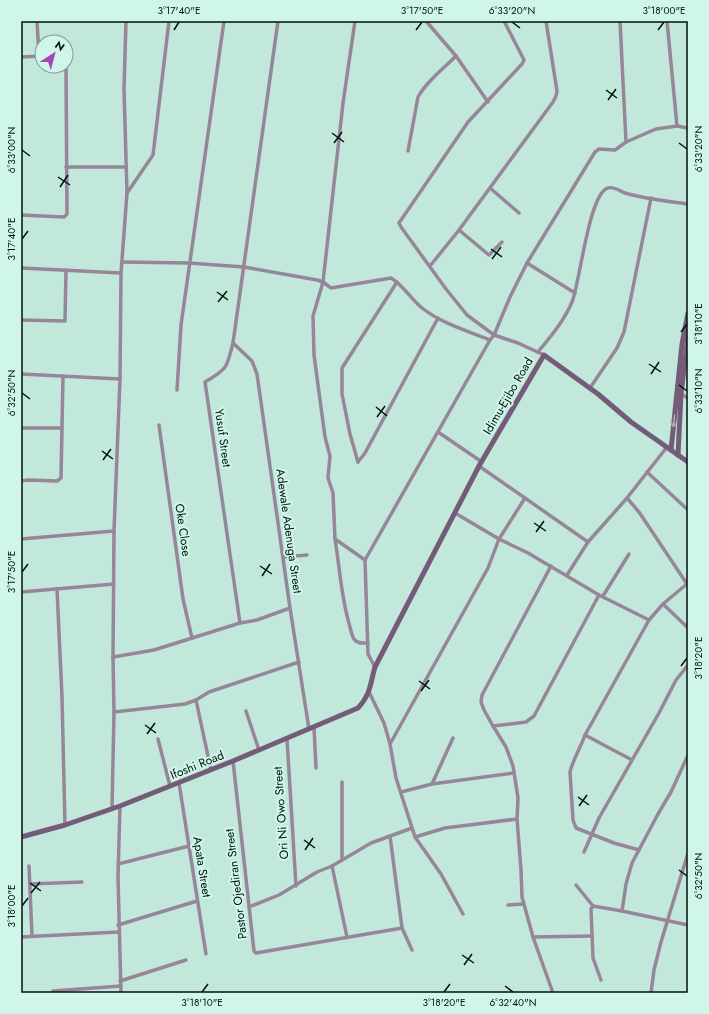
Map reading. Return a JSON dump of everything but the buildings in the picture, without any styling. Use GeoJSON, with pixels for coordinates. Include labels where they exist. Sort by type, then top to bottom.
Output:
{"type":"FeatureCollection","features":[{"type":"Feature","properties":{"kind":"main road"},"geometry":{"type":"LineString","coordinates":[[669,449],[688,312]]}},
{"type":"Feature","properties":{"kind":"main road"},"geometry":{"type":"LineString","coordinates":[[678,455],[683,354],[688,336]]}},
{"type":"Feature","properties":{"kind":"main road","name":"Idimu-Ejibo Road"},"geometry":{"type":"LineString","coordinates":[[369,692],[375,667],[455,513],[541,354],[590,388],[631,422],[688,462]]}},
{"type":"Feature","properties":{"kind":"main road","name":"Ifoshi Road"},"geometry":{"type":"LineString","coordinates":[[21,837],[65,825],[112,809],[286,739],[358,708],[363,703],[369,692]]}},
{"type":"Feature","properties":{"kind":"street"},"geometry":{"type":"LineString","coordinates":[[37,21],[38,34]]}},
{"type":"Feature","properties":{"kind":"street"},"geometry":{"type":"LineString","coordinates":[[112,809],[114,712],[114,531],[120,379],[122,262],[127,193],[124,89],[126,21]]}},
{"type":"Feature","properties":{"kind":"street"},"geometry":{"type":"LineString","coordinates":[[127,193],[153,155],[169,21]]}},
{"type":"Feature","properties":{"kind":"street"},"geometry":{"type":"LineString","coordinates":[[177,390],[181,325],[224,21]]}},
{"type":"Feature","properties":{"kind":"street","name":"Yusuf Street"},"geometry":{"type":"LineString","coordinates":[[240,623],[205,382],[220,373],[228,363],[233,343],[278,21]]}},
{"type":"Feature","properties":{"kind":"street"},"geometry":{"type":"LineString","coordinates":[[355,21],[343,103],[323,282],[313,316],[313,336],[318,395],[325,437],[330,456],[328,478],[333,493],[335,539],[345,611],[354,640],[368,643]]}},
{"type":"Feature","properties":{"kind":"street"},"geometry":{"type":"LineString","coordinates":[[426,21],[456,56],[488,102]]}},
{"type":"Feature","properties":{"kind":"street"},"geometry":{"type":"LineString","coordinates":[[504,21],[524,60],[522,64],[468,122],[399,223],[467,315],[494,335],[518,343],[541,354],[562,322],[575,293],[593,210],[600,196],[605,190],[611,188],[626,193],[688,204]]}},
{"type":"Feature","properties":{"kind":"street"},"geometry":{"type":"LineString","coordinates":[[430,266],[459,230],[556,96],[557,91],[546,21]]}},
{"type":"Feature","properties":{"kind":"street"},"geometry":{"type":"LineString","coordinates":[[620,21],[626,142]]}},
{"type":"Feature","properties":{"kind":"street"},"geometry":{"type":"LineString","coordinates":[[667,21],[677,126]]}},
{"type":"Feature","properties":{"kind":"street"},"geometry":{"type":"LineString","coordinates":[[21,57],[34,56]]}},
{"type":"Feature","properties":{"kind":"street"},"geometry":{"type":"LineString","coordinates":[[408,151],[418,97],[422,89],[456,56]]}},
{"type":"Feature","properties":{"kind":"street"},"geometry":{"type":"LineString","coordinates":[[21,216],[66,215],[66,74]]}},
{"type":"Feature","properties":{"kind":"street"},"geometry":{"type":"LineString","coordinates":[[375,667],[368,654],[365,560],[494,335],[527,262],[595,152],[599,149],[615,150],[626,142],[656,129],[677,126],[688,128]]}},
{"type":"Feature","properties":{"kind":"street"},"geometry":{"type":"LineString","coordinates":[[66,167],[126,167]]}},
{"type":"Feature","properties":{"kind":"street"},"geometry":{"type":"LineString","coordinates":[[490,188],[519,213]]}},
{"type":"Feature","properties":{"kind":"street"},"geometry":{"type":"LineString","coordinates":[[590,388],[617,348],[624,332],[651,198]]}},
{"type":"Feature","properties":{"kind":"street"},"geometry":{"type":"LineString","coordinates":[[459,230],[488,255],[492,253],[502,242]]}},
{"type":"Feature","properties":{"kind":"street"},"geometry":{"type":"LineString","coordinates":[[122,262],[189,263],[244,267],[323,282],[327,286],[334,288],[388,278],[397,282],[423,309],[438,318],[490,340]]}},
{"type":"Feature","properties":{"kind":"street"},"geometry":{"type":"LineString","coordinates":[[527,262],[575,293]]}},
{"type":"Feature","properties":{"kind":"street"},"geometry":{"type":"LineString","coordinates":[[21,268],[122,273]]}},
{"type":"Feature","properties":{"kind":"street"},"geometry":{"type":"LineString","coordinates":[[21,320],[65,321],[66,270]]}},
{"type":"Feature","properties":{"kind":"street"},"geometry":{"type":"LineString","coordinates":[[397,282],[342,368],[342,394],[358,462],[365,453],[438,318]]}},
{"type":"Feature","properties":{"kind":"street","name":"Adewale Adenuga Street"},"geometry":{"type":"LineString","coordinates":[[233,343],[252,361],[257,374],[290,608],[312,728],[316,768]]}},
{"type":"Feature","properties":{"kind":"street"},"geometry":{"type":"LineString","coordinates":[[21,374],[120,379]]}},
{"type":"Feature","properties":{"kind":"street"},"geometry":{"type":"LineString","coordinates":[[21,481],[57,481],[61,478],[63,376]]}},
{"type":"Feature","properties":{"kind":"street"},"geometry":{"type":"LineString","coordinates":[[681,394],[688,398]]}},
{"type":"Feature","properties":{"kind":"street","name":"Oke Close"},"geometry":{"type":"LineString","coordinates":[[159,425],[183,599],[192,638]]}},
{"type":"Feature","properties":{"kind":"street"},"geometry":{"type":"LineString","coordinates":[[21,428],[62,428]]}},
{"type":"Feature","properties":{"kind":"street"},"geometry":{"type":"LineString","coordinates":[[438,432],[525,498],[588,542]]}},
{"type":"Feature","properties":{"kind":"street"},"geometry":{"type":"LineString","coordinates":[[567,575],[588,542],[627,498],[647,472],[669,449]]}},
{"type":"Feature","properties":{"kind":"street"},"geometry":{"type":"LineString","coordinates":[[647,472],[688,510]]}},
{"type":"Feature","properties":{"kind":"street"},"geometry":{"type":"LineString","coordinates":[[390,744],[488,568],[499,538],[525,498]]}},
{"type":"Feature","properties":{"kind":"street"},"geometry":{"type":"LineString","coordinates":[[627,498],[639,512],[687,584],[663,604],[649,620],[585,735],[581,747],[571,765],[570,798],[573,824],[579,830],[614,843],[639,850]]}},
{"type":"Feature","properties":{"kind":"street"},"geometry":{"type":"LineString","coordinates":[[455,513],[601,595],[649,620]]}},
{"type":"Feature","properties":{"kind":"street"},"geometry":{"type":"LineString","coordinates":[[21,539],[114,531]]}},
{"type":"Feature","properties":{"kind":"street"},"geometry":{"type":"LineString","coordinates":[[335,539],[365,560]]}},
{"type":"Feature","properties":{"kind":"street"},"geometry":{"type":"LineString","coordinates":[[492,726],[526,722],[534,716],[601,595],[629,554]]}},
{"type":"Feature","properties":{"kind":"street"},"geometry":{"type":"LineString","coordinates":[[283,557],[307,555]]}},
{"type":"Feature","properties":{"kind":"street"},"geometry":{"type":"LineString","coordinates":[[551,566],[482,695],[481,702],[492,726],[506,746],[513,766],[518,798],[517,819],[524,904],[553,993]]}},
{"type":"Feature","properties":{"kind":"street"},"geometry":{"type":"LineString","coordinates":[[21,592],[114,584]]}},
{"type":"Feature","properties":{"kind":"street"},"geometry":{"type":"LineString","coordinates":[[57,589],[65,825]]}},
{"type":"Feature","properties":{"kind":"street"},"geometry":{"type":"LineString","coordinates":[[663,604],[688,628]]}},
{"type":"Feature","properties":{"kind":"street"},"geometry":{"type":"LineString","coordinates":[[113,658],[154,650],[240,623],[257,620],[290,608]]}},
{"type":"Feature","properties":{"kind":"street"},"geometry":{"type":"LineString","coordinates":[[114,712],[185,704],[196,700],[209,692],[299,662]]}},
{"type":"Feature","properties":{"kind":"street"},"geometry":{"type":"LineString","coordinates":[[584,852],[599,818],[659,713],[676,680],[688,665]]}},
{"type":"Feature","properties":{"kind":"street"},"geometry":{"type":"LineString","coordinates":[[369,692],[380,712],[390,744],[395,771],[415,837],[441,874],[463,914]]}},
{"type":"Feature","properties":{"kind":"street"},"geometry":{"type":"LineString","coordinates":[[196,700],[211,770]]}},
{"type":"Feature","properties":{"kind":"street"},"geometry":{"type":"LineString","coordinates":[[246,712],[259,750]]}},
{"type":"Feature","properties":{"kind":"street"},"geometry":{"type":"LineString","coordinates":[[585,735],[632,760]]}},
{"type":"Feature","properties":{"kind":"street"},"geometry":{"type":"LineString","coordinates":[[432,784],[453,738]]}},
{"type":"Feature","properties":{"kind":"street"},"geometry":{"type":"LineString","coordinates":[[158,739],[170,786]]}},
{"type":"Feature","properties":{"kind":"street","name":"Ori Ni Owo Street"},"geometry":{"type":"LineString","coordinates":[[286,739],[296,886]]}},
{"type":"Feature","properties":{"kind":"street"},"geometry":{"type":"LineString","coordinates":[[622,910],[628,873],[658,814],[672,792],[688,755]]}},
{"type":"Feature","properties":{"kind":"street","name":"Pastor Ojediran Street"},"geometry":{"type":"LineString","coordinates":[[233,761],[254,951],[256,953],[402,928]]}},
{"type":"Feature","properties":{"kind":"street"},"geometry":{"type":"LineString","coordinates":[[401,792],[432,784],[514,773]]}},
{"type":"Feature","properties":{"kind":"street","name":"Apata Street"},"geometry":{"type":"LineString","coordinates":[[179,782],[206,954]]}},
{"type":"Feature","properties":{"kind":"street"},"geometry":{"type":"LineString","coordinates":[[342,782],[342,860]]}},
{"type":"Feature","properties":{"kind":"street"},"geometry":{"type":"LineString","coordinates":[[120,806],[118,932],[121,993]]}},
{"type":"Feature","properties":{"kind":"street"},"geometry":{"type":"LineString","coordinates":[[415,837],[445,828],[517,819]]}},
{"type":"Feature","properties":{"kind":"street"},"geometry":{"type":"LineString","coordinates":[[249,907],[274,898],[371,843],[412,828]]}},
{"type":"Feature","properties":{"kind":"street"},"geometry":{"type":"LineString","coordinates":[[390,836],[402,928],[412,950]]}},
{"type":"Feature","properties":{"kind":"street"},"geometry":{"type":"LineString","coordinates":[[118,864],[188,846]]}},
{"type":"Feature","properties":{"kind":"street"},"geometry":{"type":"LineString","coordinates":[[651,993],[658,955],[688,853]]}},
{"type":"Feature","properties":{"kind":"street"},"geometry":{"type":"LineString","coordinates":[[28,866],[32,936]]}},
{"type":"Feature","properties":{"kind":"street"},"geometry":{"type":"LineString","coordinates":[[332,866],[347,937]]}},
{"type":"Feature","properties":{"kind":"street"},"geometry":{"type":"LineString","coordinates":[[30,884],[82,882]]}},
{"type":"Feature","properties":{"kind":"street"},"geometry":{"type":"LineString","coordinates":[[576,885],[593,906],[622,910],[688,925]]}},
{"type":"Feature","properties":{"kind":"street"},"geometry":{"type":"LineString","coordinates":[[118,925],[197,901]]}},
{"type":"Feature","properties":{"kind":"street"},"geometry":{"type":"LineString","coordinates":[[508,905],[524,904]]}},
{"type":"Feature","properties":{"kind":"street"},"geometry":{"type":"LineString","coordinates":[[593,906],[591,909],[593,958],[601,980]]}},
{"type":"Feature","properties":{"kind":"street"},"geometry":{"type":"LineString","coordinates":[[21,937],[118,932]]}},
{"type":"Feature","properties":{"kind":"street"},"geometry":{"type":"LineString","coordinates":[[534,937],[592,936]]}},
{"type":"Feature","properties":{"kind":"street"},"geometry":{"type":"LineString","coordinates":[[53,991],[120,984],[186,960]]}}]}
